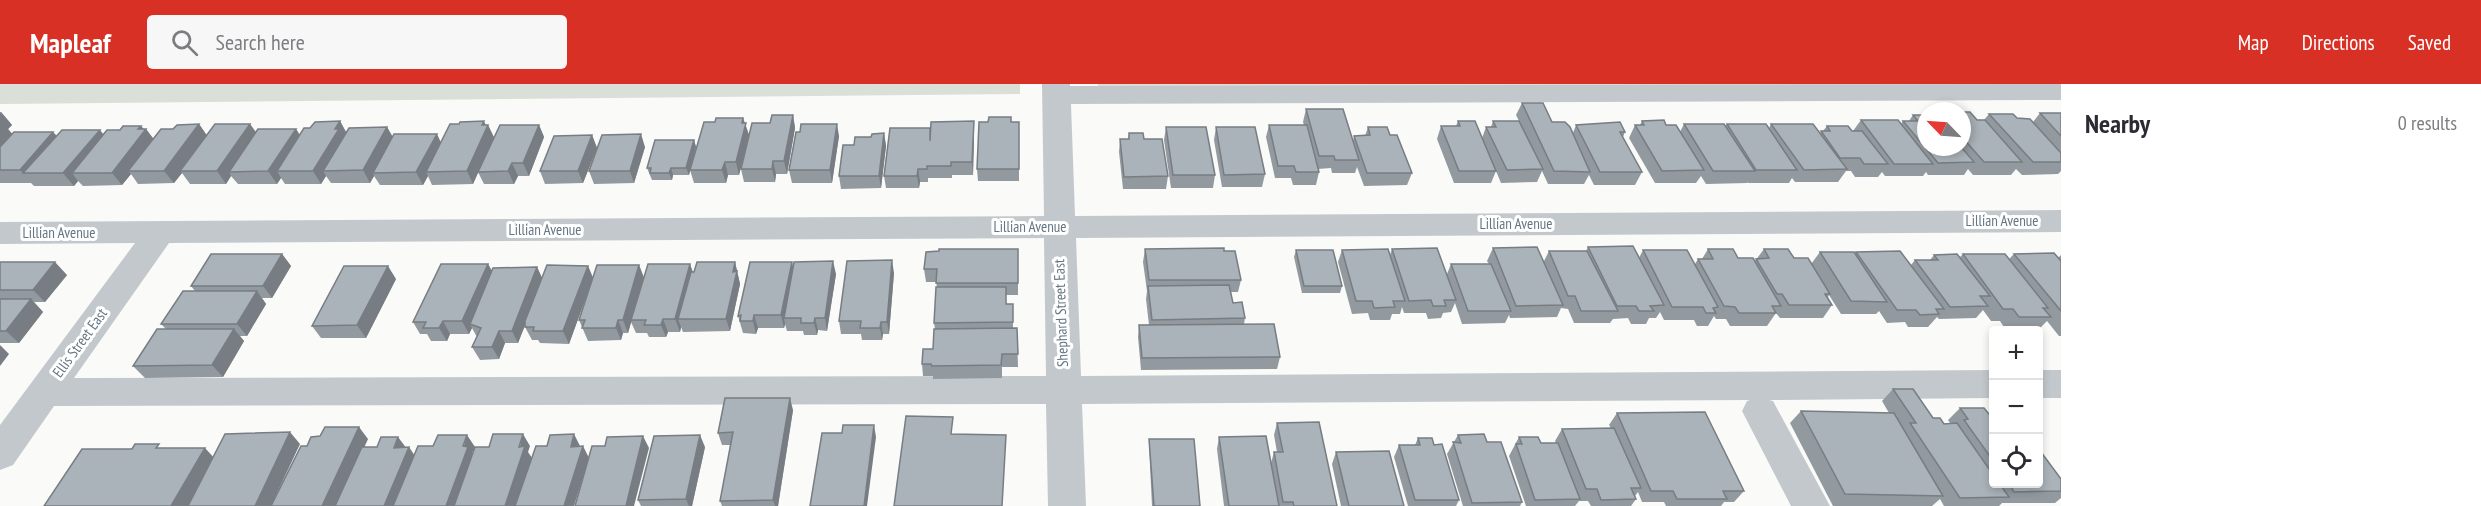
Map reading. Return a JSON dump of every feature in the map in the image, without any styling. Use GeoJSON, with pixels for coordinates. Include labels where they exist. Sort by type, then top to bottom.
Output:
{"type":"FeatureCollection","features":[{"type":"Feature","properties":{"kind":"street"},"geometry":{"type":"LineString","coordinates":[[1056,89],[2061,91]]}},
{"type":"Feature","properties":{"kind":"street","name":"Shephard Street East"},"geometry":{"type":"LineString","coordinates":[[1056,89],[1067,506]]}},
{"type":"Feature","properties":{"kind":"street","name":"Lillian Avenue"},"geometry":{"type":"LineString","coordinates":[[0,233],[2061,221]]}},
{"type":"Feature","properties":{"kind":"street","name":"Ellis Street East"},"geometry":{"type":"LineString","coordinates":[[0,454],[160,232]]}},
{"type":"Feature","properties":{"kind":"street"},"geometry":{"type":"LineString","coordinates":[[44,392],[1064,390],[1989,384]]}},
{"type":"Feature","properties":{"kind":"street"},"geometry":{"type":"LineString","coordinates":[[2043,384],[2061,384]]}},
{"type":"Feature","properties":{"kind":"street"},"geometry":{"type":"LineString","coordinates":[[1760,411],[1810,506]]}},
{"type":"Feature","properties":{"kind":"shaded area"},"geometry":{"type":"Polygon","coordinates":[[[0,84],[1020,84],[1020,94],[0,104],[0,84]]]}},
{"type":"Feature","properties":{"kind":"shaded area"},"geometry":{"type":"Polygon","coordinates":[[[1098,84],[2061,84],[2061,87],[1098,86],[1098,84]]]}},
{"type":"Feature","properties":{"kind":"building"},"geometry":{"type":"Polygon","coordinates":[[[1522,103],[1543,103],[1552,122],[1565,122],[1570,127],[1590,172],[1554,171],[1522,103]]]}},
{"type":"Feature","properties":{"kind":"building"},"geometry":{"type":"Polygon","coordinates":[[[1306,109],[1343,109],[1359,160],[1335,160],[1334,156],[1319,156],[1306,109]]]}},
{"type":"Feature","properties":{"kind":"building"},"geometry":{"type":"Polygon","coordinates":[[[1971,113],[1977,120],[1985,120],[2022,162],[1984,162],[1971,147],[1971,113]]]}},
{"type":"Feature","properties":{"kind":"building"},"geometry":{"type":"Polygon","coordinates":[[[2040,113],[2061,113],[2061,136],[2040,113]]]}},
{"type":"Feature","properties":{"kind":"building"},"geometry":{"type":"Polygon","coordinates":[[[1989,114],[2013,114],[2017,118],[2030,119],[2061,153],[2061,162],[2033,162],[1989,114]]]}},
{"type":"Feature","properties":{"kind":"building"},"geometry":{"type":"Polygon","coordinates":[[[772,115],[793,115],[784,161],[773,161],[772,169],[741,169],[752,123],[770,123],[772,115]]]}},
{"type":"Feature","properties":{"kind":"building"},"geometry":{"type":"Polygon","coordinates":[[[989,117],[1011,117],[1011,122],[1019,122],[1019,169],[977,169],[979,122],[988,122],[989,117]]]}},
{"type":"Feature","properties":{"kind":"building"},"geometry":{"type":"Polygon","coordinates":[[[716,118],[743,118],[742,123],[746,123],[736,162],[725,162],[722,170],[690,170],[704,122],[715,122],[716,118]]]}},
{"type":"Feature","properties":{"kind":"building"},"geometry":{"type":"Polygon","coordinates":[[[1664,120],[1666,125],[1676,125],[1704,170],[1662,171],[1635,125],[1644,125],[1642,121],[1664,120]]]}},
{"type":"Feature","properties":{"kind":"building"},"geometry":{"type":"Polygon","coordinates":[[[1861,120],[1898,120],[1917,144],[1917,156],[1927,156],[1933,164],[1894,164],[1861,120]]]}},
{"type":"Feature","properties":{"kind":"building"},"geometry":{"type":"Polygon","coordinates":[[[340,121],[335,129],[339,129],[313,171],[277,171],[304,128],[310,128],[315,122],[340,121]]]}},
{"type":"Feature","properties":{"kind":"building"},"geometry":{"type":"Polygon","coordinates":[[[484,121],[482,125],[488,125],[467,171],[426,172],[450,124],[484,121]]]}},
{"type":"Feature","properties":{"kind":"building"},"geometry":{"type":"Polygon","coordinates":[[[974,121],[972,162],[951,162],[951,166],[927,166],[927,169],[918,169],[917,176],[884,176],[890,128],[930,128],[930,141],[931,122],[974,121]]]}},
{"type":"Feature","properties":{"kind":"building"},"geometry":{"type":"Polygon","coordinates":[[[1458,121],[1475,121],[1496,171],[1459,171],[1441,126],[1460,126],[1458,121]]]}},
{"type":"Feature","properties":{"kind":"building"},"geometry":{"type":"Polygon","coordinates":[[[1493,121],[1519,121],[1543,169],[1507,170],[1486,127],[1496,127],[1493,121]]]}},
{"type":"Feature","properties":{"kind":"building"},"geometry":{"type":"Polygon","coordinates":[[[1903,121],[1917,121],[1917,138],[1903,121]]]}},
{"type":"Feature","properties":{"kind":"building"},"geometry":{"type":"Polygon","coordinates":[[[1620,122],[1625,132],[1620,132],[1642,172],[1600,172],[1576,125],[1620,122]]]}},
{"type":"Feature","properties":{"kind":"building"},"geometry":{"type":"Polygon","coordinates":[[[199,124],[164,171],[128,171],[161,129],[173,129],[177,125],[199,124]]]}},
{"type":"Feature","properties":{"kind":"building"},"geometry":{"type":"Polygon","coordinates":[[[215,124],[250,124],[217,171],[180,171],[215,124]]]}},
{"type":"Feature","properties":{"kind":"building"},"geometry":{"type":"Polygon","coordinates":[[[801,124],[837,124],[830,170],[789,170],[796,132],[800,132],[801,124]]]}},
{"type":"Feature","properties":{"kind":"building"},"geometry":{"type":"Polygon","coordinates":[[[1684,124],[1724,124],[1755,171],[1713,171],[1684,124]]]}},
{"type":"Feature","properties":{"kind":"building"},"geometry":{"type":"Polygon","coordinates":[[[1727,124],[1766,124],[1797,170],[1756,170],[1727,124]]]}},
{"type":"Feature","properties":{"kind":"building"},"geometry":{"type":"Polygon","coordinates":[[[1771,124],[1813,124],[1847,169],[1804,170],[1771,124]]]}},
{"type":"Feature","properties":{"kind":"building"},"geometry":{"type":"Polygon","coordinates":[[[500,125],[539,125],[523,163],[512,163],[508,171],[478,172],[500,125]]]}},
{"type":"Feature","properties":{"kind":"building"},"geometry":{"type":"Polygon","coordinates":[[[1269,125],[1307,125],[1319,172],[1296,172],[1294,166],[1278,166],[1269,125]]]}},
{"type":"Feature","properties":{"kind":"building"},"geometry":{"type":"Polygon","coordinates":[[[123,126],[141,126],[138,129],[146,129],[112,173],[72,173],[107,130],[120,130],[123,126]]]}},
{"type":"Feature","properties":{"kind":"building"},"geometry":{"type":"Polygon","coordinates":[[[1827,126],[1848,126],[1852,131],[1862,131],[1888,164],[1864,164],[1860,158],[1840,158],[1821,131],[1830,131],[1827,126]]]}},
{"type":"Feature","properties":{"kind":"building"},"geometry":{"type":"Polygon","coordinates":[[[387,127],[363,170],[323,171],[349,128],[387,127]]]}},
{"type":"Feature","properties":{"kind":"building"},"geometry":{"type":"Polygon","coordinates":[[[1166,127],[1206,127],[1215,175],[1173,175],[1166,127]]]}},
{"type":"Feature","properties":{"kind":"building"},"geometry":{"type":"Polygon","coordinates":[[[1216,127],[1255,127],[1265,174],[1224,175],[1216,127]]]}},
{"type":"Feature","properties":{"kind":"building"},"geometry":{"type":"Polygon","coordinates":[[[1368,127],[1387,127],[1390,135],[1397,135],[1412,173],[1367,173],[1354,136],[1370,135],[1368,127]]]}},
{"type":"Feature","properties":{"kind":"building"},"geometry":{"type":"Polygon","coordinates":[[[258,129],[296,129],[268,171],[229,172],[258,129]]]}},
{"type":"Feature","properties":{"kind":"building"},"geometry":{"type":"Polygon","coordinates":[[[62,130],[100,130],[63,173],[23,173],[62,130]]]}},
{"type":"Feature","properties":{"kind":"building"},"geometry":{"type":"Polygon","coordinates":[[[14,132],[53,132],[20,170],[0,170],[0,147],[14,132]]]}},
{"type":"Feature","properties":{"kind":"building"},"geometry":{"type":"Polygon","coordinates":[[[884,133],[879,176],[839,176],[843,145],[854,145],[855,137],[871,137],[872,134],[884,133]]]}},
{"type":"Feature","properties":{"kind":"building"},"geometry":{"type":"Polygon","coordinates":[[[1129,133],[1143,133],[1144,139],[1162,139],[1168,176],[1124,177],[1120,139],[1129,139],[1129,133]]]}},
{"type":"Feature","properties":{"kind":"building"},"geometry":{"type":"Polygon","coordinates":[[[394,134],[437,134],[416,172],[373,173],[394,134]]]}},
{"type":"Feature","properties":{"kind":"building"},"geometry":{"type":"Polygon","coordinates":[[[641,134],[630,171],[589,171],[602,135],[641,134]]]}},
{"type":"Feature","properties":{"kind":"building"},"geometry":{"type":"Polygon","coordinates":[[[592,135],[578,171],[540,171],[554,136],[592,135]]]}},
{"type":"Feature","properties":{"kind":"building"},"geometry":{"type":"Polygon","coordinates":[[[655,140],[694,140],[686,168],[671,168],[669,173],[650,173],[651,168],[647,168],[655,140]]]}},
{"type":"Feature","properties":{"kind":"building"},"geometry":{"type":"Polygon","coordinates":[[[1932,156],[1969,156],[1974,162],[1938,163],[1932,156]]]}},
{"type":"Feature","properties":{"kind":"building"},"geometry":{"type":"Polygon","coordinates":[[[1633,246],[1664,305],[1650,306],[1654,311],[1639,311],[1636,306],[1617,306],[1588,247],[1633,246]]]}},
{"type":"Feature","properties":{"kind":"building"},"geometry":{"type":"Polygon","coordinates":[[[1537,247],[1563,305],[1516,306],[1493,248],[1537,247]]]}},
{"type":"Feature","properties":{"kind":"building"},"geometry":{"type":"Polygon","coordinates":[[[1224,248],[1224,251],[1235,251],[1241,280],[1149,280],[1145,249],[1224,248]]]}},
{"type":"Feature","properties":{"kind":"building"},"geometry":{"type":"Polygon","coordinates":[[[1437,248],[1456,300],[1444,300],[1446,306],[1433,306],[1431,300],[1409,301],[1392,249],[1437,248]]]}},
{"type":"Feature","properties":{"kind":"building"},"geometry":{"type":"Polygon","coordinates":[[[939,249],[1018,249],[1018,283],[936,283],[937,269],[924,269],[926,252],[939,251],[939,249]]]}},
{"type":"Feature","properties":{"kind":"building"},"geometry":{"type":"Polygon","coordinates":[[[1388,249],[1405,301],[1393,301],[1395,307],[1374,308],[1372,301],[1356,301],[1342,250],[1388,249]]]}},
{"type":"Feature","properties":{"kind":"building"},"geometry":{"type":"Polygon","coordinates":[[[1708,249],[1733,249],[1738,258],[1753,258],[1781,306],[1772,306],[1776,313],[1739,313],[1735,307],[1724,306],[1698,259],[1713,259],[1708,249]]]}},
{"type":"Feature","properties":{"kind":"building"},"geometry":{"type":"Polygon","coordinates":[[[1764,249],[1788,249],[1794,258],[1808,258],[1830,294],[1825,294],[1832,305],[1789,305],[1782,294],[1777,294],[1756,259],[1769,258],[1764,249]]]}},
{"type":"Feature","properties":{"kind":"building"},"geometry":{"type":"Polygon","coordinates":[[[1296,250],[1333,250],[1342,286],[1304,286],[1296,250]]]}},
{"type":"Feature","properties":{"kind":"building"},"geometry":{"type":"Polygon","coordinates":[[[1643,250],[1687,250],[1718,307],[1713,308],[1716,313],[1706,313],[1703,307],[1672,307],[1643,250]]]}},
{"type":"Feature","properties":{"kind":"building"},"geometry":{"type":"Polygon","coordinates":[[[1549,251],[1587,251],[1618,311],[1581,311],[1575,296],[1568,296],[1549,251]]]}},
{"type":"Feature","properties":{"kind":"building"},"geometry":{"type":"Polygon","coordinates":[[[1900,251],[1944,309],[1936,309],[1939,314],[1920,315],[1916,310],[1897,310],[1856,252],[1900,251]]]}},
{"type":"Feature","properties":{"kind":"building"},"geometry":{"type":"Polygon","coordinates":[[[1820,252],[1854,252],[1887,302],[1851,301],[1820,252]]]}},
{"type":"Feature","properties":{"kind":"building"},"geometry":{"type":"Polygon","coordinates":[[[2054,253],[2061,261],[2061,311],[2014,254],[2054,253]]]}},
{"type":"Feature","properties":{"kind":"building"},"geometry":{"type":"Polygon","coordinates":[[[211,254],[282,254],[263,286],[191,286],[211,254]]]}},
{"type":"Feature","properties":{"kind":"building"},"geometry":{"type":"Polygon","coordinates":[[[1957,254],[1990,296],[1980,296],[1988,306],[1950,307],[1915,260],[1938,260],[1934,255],[1957,254]]]}},
{"type":"Feature","properties":{"kind":"building"},"geometry":{"type":"Polygon","coordinates":[[[1963,254],[2005,254],[2048,308],[2043,308],[2051,317],[2019,317],[2013,309],[2003,309],[1963,254]]]}},
{"type":"Feature","properties":{"kind":"building"},"geometry":{"type":"Polygon","coordinates":[[[892,260],[887,322],[881,322],[880,328],[860,328],[861,321],[839,321],[847,261],[892,260]]]}},
{"type":"Feature","properties":{"kind":"building"},"geometry":{"type":"Polygon","coordinates":[[[833,261],[825,318],[815,318],[814,323],[801,323],[801,318],[784,318],[794,262],[833,261]]]}},
{"type":"Feature","properties":{"kind":"building"},"geometry":{"type":"Polygon","coordinates":[[[0,262],[55,262],[33,290],[0,290],[0,262]]]}},
{"type":"Feature","properties":{"kind":"building"},"geometry":{"type":"Polygon","coordinates":[[[697,262],[735,262],[733,272],[737,271],[726,319],[678,319],[691,272],[694,272],[697,262]]]}},
{"type":"Feature","properties":{"kind":"building"},"geometry":{"type":"Polygon","coordinates":[[[750,262],[792,262],[781,315],[754,315],[753,321],[740,321],[741,315],[738,316],[750,262]]]}},
{"type":"Feature","properties":{"kind":"building"},"geometry":{"type":"Polygon","coordinates":[[[441,264],[488,264],[462,321],[443,321],[439,328],[423,328],[426,322],[413,322],[441,264]]]}},
{"type":"Feature","properties":{"kind":"building"},"geometry":{"type":"Polygon","coordinates":[[[648,264],[690,264],[675,319],[663,319],[661,325],[644,325],[646,320],[631,320],[648,264]]]}},
{"type":"Feature","properties":{"kind":"building"},"geometry":{"type":"Polygon","coordinates":[[[1451,264],[1491,264],[1511,311],[1468,311],[1451,264]]]}},
{"type":"Feature","properties":{"kind":"building"},"geometry":{"type":"Polygon","coordinates":[[[547,265],[588,266],[563,331],[533,331],[534,327],[525,327],[525,321],[547,265]]]}},
{"type":"Feature","properties":{"kind":"building"},"geometry":{"type":"Polygon","coordinates":[[[597,265],[639,265],[623,320],[618,320],[616,328],[582,328],[585,320],[579,320],[597,265]]]}},
{"type":"Feature","properties":{"kind":"building"},"geometry":{"type":"Polygon","coordinates":[[[344,266],[388,266],[357,325],[312,326],[344,266]]]}},
{"type":"Feature","properties":{"kind":"building"},"geometry":{"type":"Polygon","coordinates":[[[537,267],[512,331],[499,331],[492,347],[472,347],[481,328],[470,324],[493,268],[537,267]]]}},
{"type":"Feature","properties":{"kind":"building"},"geometry":{"type":"Polygon","coordinates":[[[1229,285],[1233,303],[1242,302],[1245,318],[1152,320],[1148,286],[1229,285]]]}},
{"type":"Feature","properties":{"kind":"building"},"geometry":{"type":"Polygon","coordinates":[[[936,287],[1006,287],[1006,304],[1013,304],[1013,322],[934,323],[936,287]]]}},
{"type":"Feature","properties":{"kind":"building"},"geometry":{"type":"Polygon","coordinates":[[[183,291],[257,291],[237,324],[161,324],[183,291]]]}},
{"type":"Feature","properties":{"kind":"building"},"geometry":{"type":"Polygon","coordinates":[[[0,299],[31,299],[6,331],[0,331],[0,299]]]}},
{"type":"Feature","properties":{"kind":"building"},"geometry":{"type":"Polygon","coordinates":[[[1274,324],[1280,357],[1142,358],[1139,325],[1274,324]]]}},
{"type":"Feature","properties":{"kind":"building"},"geometry":{"type":"Polygon","coordinates":[[[1017,328],[1018,354],[1002,354],[1001,365],[932,366],[922,364],[923,349],[933,349],[934,329],[1017,328]]]}},
{"type":"Feature","properties":{"kind":"building"},"geometry":{"type":"Polygon","coordinates":[[[157,329],[234,329],[212,365],[133,366],[157,329]]]}},
{"type":"Feature","properties":{"kind":"building"},"geometry":{"type":"Polygon","coordinates":[[[1893,389],[1913,389],[1933,418],[1940,418],[1944,424],[1957,423],[1989,469],[1989,488],[2003,488],[2009,497],[1960,498],[1910,423],[1916,423],[1893,389]]]}},
{"type":"Feature","properties":{"kind":"building"},"geometry":{"type":"Polygon","coordinates":[[[725,398],[790,398],[773,500],[720,501],[733,432],[718,433],[725,398]]]}},
{"type":"Feature","properties":{"kind":"building"},"geometry":{"type":"Polygon","coordinates":[[[1960,408],[1984,408],[1989,414],[1989,455],[1964,420],[1968,419],[1960,408]]]}},
{"type":"Feature","properties":{"kind":"building"},"geometry":{"type":"Polygon","coordinates":[[[1801,411],[1894,413],[1943,496],[1845,494],[1801,411]]]}},
{"type":"Feature","properties":{"kind":"building"},"geometry":{"type":"Polygon","coordinates":[[[1705,412],[1744,491],[1723,491],[1727,499],[1677,499],[1673,491],[1651,491],[1617,413],[1705,412]]]}},
{"type":"Feature","properties":{"kind":"building"},"geometry":{"type":"Polygon","coordinates":[[[906,416],[953,417],[951,434],[1006,435],[1002,506],[894,506],[906,416]]]}},
{"type":"Feature","properties":{"kind":"building"},"geometry":{"type":"Polygon","coordinates":[[[1319,422],[1337,506],[1294,506],[1293,502],[1283,502],[1274,452],[1283,452],[1277,423],[1319,422]]]}},
{"type":"Feature","properties":{"kind":"building"},"geometry":{"type":"Polygon","coordinates":[[[843,425],[874,425],[864,506],[810,506],[822,433],[842,433],[843,425]]]}},
{"type":"Feature","properties":{"kind":"building"},"geometry":{"type":"Polygon","coordinates":[[[325,427],[359,427],[322,506],[271,506],[301,446],[307,446],[311,437],[320,436],[325,427]]]}},
{"type":"Feature","properties":{"kind":"building"},"geometry":{"type":"Polygon","coordinates":[[[1614,428],[1641,488],[1631,488],[1636,499],[1601,500],[1597,489],[1586,489],[1562,429],[1614,428]]]}},
{"type":"Feature","properties":{"kind":"building"},"geometry":{"type":"Polygon","coordinates":[[[290,432],[255,506],[188,506],[225,434],[290,432]]]}},
{"type":"Feature","properties":{"kind":"building"},"geometry":{"type":"Polygon","coordinates":[[[493,434],[523,434],[519,447],[525,446],[505,506],[454,506],[475,447],[489,447],[493,434]]]}},
{"type":"Feature","properties":{"kind":"building"},"geometry":{"type":"Polygon","coordinates":[[[574,434],[571,447],[583,446],[564,506],[515,506],[536,446],[547,446],[550,435],[574,434]]]}},
{"type":"Feature","properties":{"kind":"building"},"geometry":{"type":"Polygon","coordinates":[[[1484,434],[1487,442],[1501,442],[1522,502],[1472,503],[1453,442],[1461,443],[1458,435],[1484,434]]]}},
{"type":"Feature","properties":{"kind":"building"},"geometry":{"type":"Polygon","coordinates":[[[438,435],[467,435],[463,446],[468,447],[446,506],[393,506],[418,446],[433,446],[438,435]]]}},
{"type":"Feature","properties":{"kind":"building"},"geometry":{"type":"Polygon","coordinates":[[[700,435],[686,499],[638,500],[654,436],[700,435]]]}},
{"type":"Feature","properties":{"kind":"building"},"geometry":{"type":"Polygon","coordinates":[[[643,436],[626,506],[575,506],[592,446],[605,446],[607,437],[643,436]]]}},
{"type":"Feature","properties":{"kind":"building"},"geometry":{"type":"Polygon","coordinates":[[[1266,436],[1279,506],[1229,506],[1219,437],[1266,436]]]}},
{"type":"Feature","properties":{"kind":"building"},"geometry":{"type":"Polygon","coordinates":[[[381,437],[398,437],[394,448],[409,447],[384,506],[335,506],[362,447],[377,447],[381,437]]]}},
{"type":"Feature","properties":{"kind":"building"},"geometry":{"type":"Polygon","coordinates":[[[1519,437],[1538,437],[1541,443],[1558,443],[1580,499],[1535,500],[1516,444],[1522,444],[1519,437]]]}},
{"type":"Feature","properties":{"kind":"building"},"geometry":{"type":"Polygon","coordinates":[[[1418,438],[1432,438],[1434,445],[1442,444],[1459,500],[1415,500],[1399,445],[1420,445],[1418,438]]]}},
{"type":"Feature","properties":{"kind":"building"},"geometry":{"type":"Polygon","coordinates":[[[1149,439],[1194,439],[1200,506],[1154,506],[1149,439]]]}},
{"type":"Feature","properties":{"kind":"building"},"geometry":{"type":"Polygon","coordinates":[[[135,444],[159,444],[156,448],[205,448],[171,506],[44,506],[82,449],[132,449],[135,444]]]}},
{"type":"Feature","properties":{"kind":"building"},"geometry":{"type":"Polygon","coordinates":[[[1389,451],[1404,506],[1349,506],[1336,452],[1389,451]]]}},
{"type":"Feature","properties":{"kind":"building"},"geometry":{"type":"Polygon","coordinates":[[[2043,455],[2061,479],[2061,491],[2014,492],[2012,488],[2043,488],[2043,455]]]}}]}
